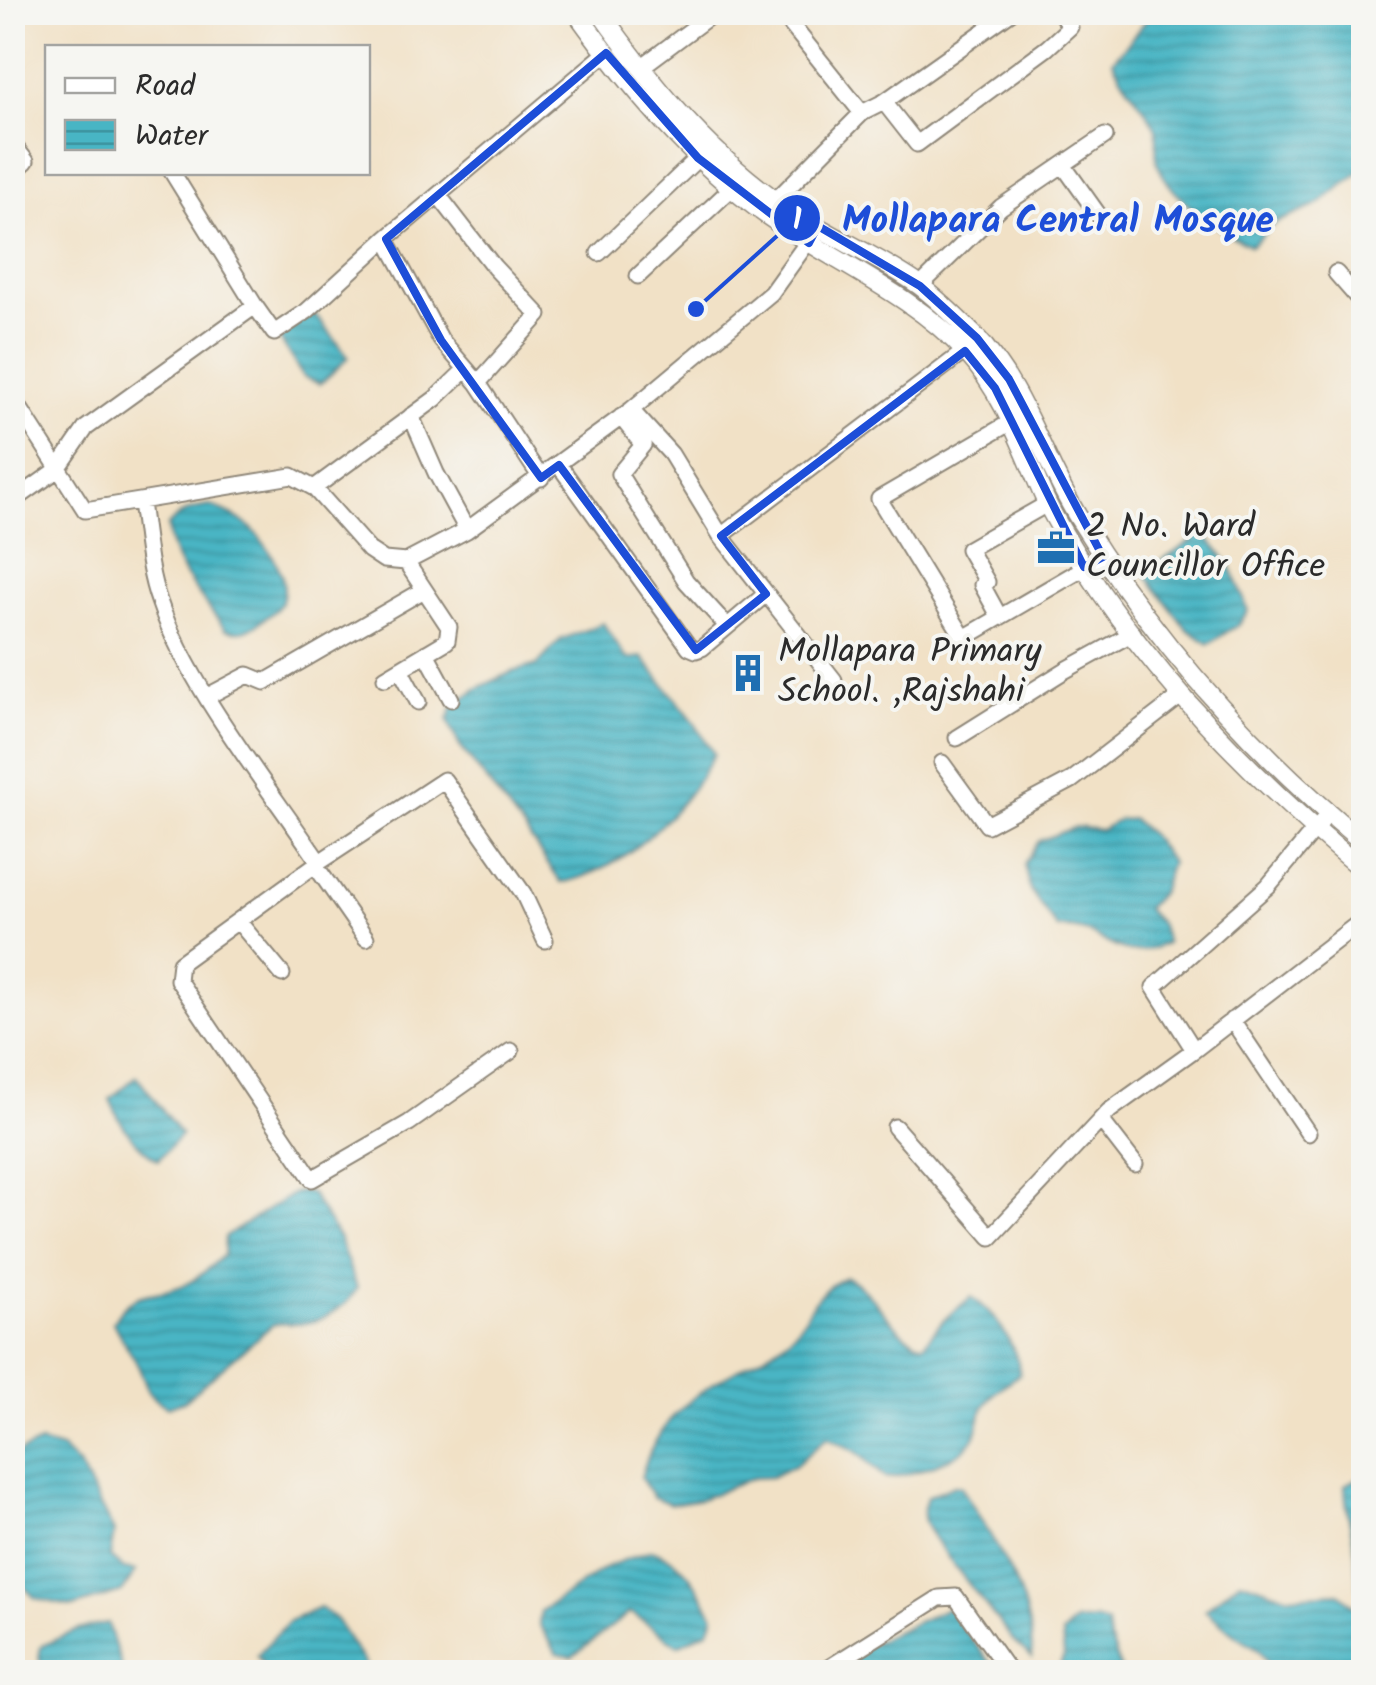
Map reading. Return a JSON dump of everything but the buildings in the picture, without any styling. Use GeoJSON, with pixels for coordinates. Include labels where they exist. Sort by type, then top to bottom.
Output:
{"type":"FeatureCollection","features":[{"type":"Feature","properties":{"kind":"street"},"geometry":{"type":"LineString","coordinates":[[576,12],[606,53],[698,158],[733,187],[818,226],[920,286],[976,338],[1009,379],[1064,494],[1148,620],[1268,757],[1364,843]]}},
{"type":"Feature","properties":{"kind":"street"},"geometry":{"type":"LineString","coordinates":[[600,12],[640,68],[770,207],[809,243],[903,298],[965,351],[995,388],[1047,504],[1084,567],[1133,633],[1182,695],[1314,830],[1364,871]]}},
{"type":"Feature","properties":{"kind":"street"},"geometry":{"type":"LineString","coordinates":[[640,68],[715,12]]}},
{"type":"Feature","properties":{"kind":"street"},"geometry":{"type":"LineString","coordinates":[[782,12],[862,113]]}},
{"type":"Feature","properties":{"kind":"street"},"geometry":{"type":"LineString","coordinates":[[770,207],[862,113],[884,102],[1011,12]]}},
{"type":"Feature","properties":{"kind":"street"},"geometry":{"type":"LineString","coordinates":[[884,102],[917,144],[1070,27],[1060,12]]}},
{"type":"Feature","properties":{"kind":"street"},"geometry":{"type":"LineString","coordinates":[[174,175],[274,333],[307,310],[606,53]]}},
{"type":"Feature","properties":{"kind":"street"},"geometry":{"type":"LineString","coordinates":[[920,286],[1001,207],[1105,136]]}},
{"type":"Feature","properties":{"kind":"street"},"geometry":{"type":"LineString","coordinates":[[12,142],[26,161],[12,173]]}},
{"type":"Feature","properties":{"kind":"street"},"geometry":{"type":"LineString","coordinates":[[599,253],[698,158]]}},
{"type":"Feature","properties":{"kind":"street"},"geometry":{"type":"LineString","coordinates":[[1063,164],[1100,218]]}},
{"type":"Feature","properties":{"kind":"street"},"geometry":{"type":"LineString","coordinates":[[638,276],[733,187]]}},
{"type":"Feature","properties":{"kind":"street"},"geometry":{"type":"LineString","coordinates":[[439,196],[494,267],[538,315],[478,383]]}},
{"type":"Feature","properties":{"kind":"street"},"geometry":{"type":"LineString","coordinates":[[12,396],[86,510],[292,476],[314,488],[368,550],[384,560],[406,562],[467,530],[626,413],[772,292],[818,226]]}},
{"type":"Feature","properties":{"kind":"street"},"geometry":{"type":"LineString","coordinates":[[386,239],[442,340],[478,383],[541,478]]}},
{"type":"Feature","properties":{"kind":"street"},"geometry":{"type":"LineString","coordinates":[[1336,273],[1364,305]]}},
{"type":"Feature","properties":{"kind":"street"},"geometry":{"type":"LineString","coordinates":[[12,502],[57,470],[86,428],[255,306]]}},
{"type":"Feature","properties":{"kind":"street"},"geometry":{"type":"LineString","coordinates":[[721,536],[965,351]]}},
{"type":"Feature","properties":{"kind":"street"},"geometry":{"type":"LineString","coordinates":[[314,488],[411,416],[466,369]]}},
{"type":"Feature","properties":{"kind":"street"},"geometry":{"type":"LineString","coordinates":[[626,413],[670,454],[721,536],[834,680]]}},
{"type":"Feature","properties":{"kind":"street"},"geometry":{"type":"LineString","coordinates":[[626,413],[643,445],[619,474],[686,581],[726,626]]}},
{"type":"Feature","properties":{"kind":"street"},"geometry":{"type":"LineString","coordinates":[[411,416],[436,474],[467,530]]}},
{"type":"Feature","properties":{"kind":"street"},"geometry":{"type":"LineString","coordinates":[[1011,422],[880,499],[964,638],[1103,557]]}},
{"type":"Feature","properties":{"kind":"street"},"geometry":{"type":"LineString","coordinates":[[559,465],[689,647],[702,648],[766,594]]}},
{"type":"Feature","properties":{"kind":"street"},"geometry":{"type":"LineString","coordinates":[[141,503],[158,600],[208,696],[366,938]]}},
{"type":"Feature","properties":{"kind":"street"},"geometry":{"type":"LineString","coordinates":[[1000,616],[968,549],[1047,504]]}},
{"type":"Feature","properties":{"kind":"street"},"geometry":{"type":"LineString","coordinates":[[385,678],[447,641],[450,635],[449,627],[406,562]]}},
{"type":"Feature","properties":{"kind":"street"},"geometry":{"type":"LineString","coordinates":[[208,696],[248,675],[265,682],[424,590]]}},
{"type":"Feature","properties":{"kind":"street"},"geometry":{"type":"LineString","coordinates":[[958,738],[1133,633]]}},
{"type":"Feature","properties":{"kind":"street"},"geometry":{"type":"LineString","coordinates":[[426,653],[451,699]]}},
{"type":"Feature","properties":{"kind":"street"},"geometry":{"type":"LineString","coordinates":[[400,669],[418,702]]}},
{"type":"Feature","properties":{"kind":"street"},"geometry":{"type":"LineString","coordinates":[[942,763],[987,825],[1072,780],[1182,695]]}},
{"type":"Feature","properties":{"kind":"street"},"geometry":{"type":"LineString","coordinates":[[511,1050],[408,1123],[312,1179],[178,980],[180,963],[317,864],[444,780],[523,892],[545,940]]}},
{"type":"Feature","properties":{"kind":"street"},"geometry":{"type":"LineString","coordinates":[[1194,1050],[1154,987],[1268,886],[1328,814]]}},
{"type":"Feature","properties":{"kind":"street"},"geometry":{"type":"LineString","coordinates":[[895,1127],[991,1237],[1101,1120],[1364,919]]}},
{"type":"Feature","properties":{"kind":"street"},"geometry":{"type":"LineString","coordinates":[[238,921],[282,974]]}},
{"type":"Feature","properties":{"kind":"street"},"geometry":{"type":"LineString","coordinates":[[1232,1020],[1308,1133]]}},
{"type":"Feature","properties":{"kind":"street"},"geometry":{"type":"LineString","coordinates":[[1101,1120],[1134,1164]]}},
{"type":"Feature","properties":{"kind":"street"},"geometry":{"type":"LineString","coordinates":[[822,1672],[949,1595],[956,1597],[1009,1672]]}},
{"type":"Feature","properties":{"kind":"highlighted area"},"geometry":{"type":"Polygon","coordinates":[[[606,53],[698,158],[809,243],[818,226],[920,286],[977,338],[1009,379],[1103,557],[1084,567],[995,388],[965,351],[721,536],[766,594],[696,650],[559,465],[541,478],[441,340],[386,239],[606,53]]]}},
{"type":"Feature","properties":{"kind":"water"},"geometry":{"type":"Polygon","coordinates":[[[1152,13],[1363,13],[1363,169],[1318,205],[1275,223],[1251,246],[1211,223],[1185,202],[1165,178],[1157,161],[1155,127],[1113,61],[1152,13]]]}},
{"type":"Feature","properties":{"kind":"water"},"geometry":{"type":"Polygon","coordinates":[[[314,313],[349,357],[320,384],[303,377],[278,336],[314,313]]]}},
{"type":"Feature","properties":{"kind":"water"},"geometry":{"type":"Polygon","coordinates":[[[211,506],[252,529],[282,576],[283,597],[279,606],[244,631],[225,629],[180,567],[170,540],[168,526],[177,517],[211,506]]]}},
{"type":"Feature","properties":{"kind":"water"},"geometry":{"type":"Polygon","coordinates":[[[1204,533],[1231,566],[1248,610],[1240,623],[1209,644],[1187,629],[1144,573],[1204,533]]]}},
{"type":"Feature","properties":{"kind":"water"},"geometry":{"type":"Polygon","coordinates":[[[603,623],[627,659],[642,657],[692,719],[714,754],[686,797],[650,835],[608,865],[561,883],[459,745],[448,720],[453,707],[476,689],[537,665],[560,640],[603,623]]]}},
{"type":"Feature","properties":{"kind":"water"},"geometry":{"type":"Polygon","coordinates":[[[1132,819],[1151,835],[1171,863],[1161,892],[1146,909],[1161,925],[1166,943],[1133,951],[1087,932],[1057,928],[1030,890],[1024,864],[1039,841],[1076,827],[1101,830],[1118,820],[1132,819]]]}},
{"type":"Feature","properties":{"kind":"water"},"geometry":{"type":"Polygon","coordinates":[[[137,1076],[181,1135],[158,1160],[129,1134],[110,1099],[137,1076]]]}},
{"type":"Feature","properties":{"kind":"water"},"geometry":{"type":"Polygon","coordinates":[[[294,1193],[311,1194],[339,1239],[357,1288],[353,1295],[319,1319],[272,1325],[184,1401],[168,1407],[155,1399],[113,1322],[120,1311],[136,1298],[196,1278],[224,1255],[225,1237],[294,1193]]]}},
{"type":"Feature","properties":{"kind":"water"},"geometry":{"type":"Polygon","coordinates":[[[846,1277],[866,1292],[901,1331],[923,1345],[971,1297],[996,1320],[1014,1352],[1020,1374],[988,1400],[971,1442],[931,1466],[885,1478],[857,1452],[827,1437],[796,1465],[771,1477],[752,1478],[701,1499],[671,1504],[653,1497],[641,1478],[655,1443],[675,1414],[702,1391],[782,1343],[796,1330],[817,1298],[846,1277]]]}},
{"type":"Feature","properties":{"kind":"water"},"geometry":{"type":"Polygon","coordinates":[[[40,1443],[62,1449],[79,1466],[114,1532],[110,1557],[124,1569],[136,1571],[122,1592],[73,1607],[35,1598],[13,1575],[13,1455],[40,1443]]]}},
{"type":"Feature","properties":{"kind":"water"},"geometry":{"type":"Polygon","coordinates":[[[1363,1475],[1363,1599],[1357,1582],[1345,1485],[1363,1475]]]}},
{"type":"Feature","properties":{"kind":"water"},"geometry":{"type":"Polygon","coordinates":[[[954,1485],[961,1486],[1009,1568],[1026,1612],[1032,1658],[1016,1644],[925,1523],[927,1497],[954,1485]]]}},
{"type":"Feature","properties":{"kind":"water"},"geometry":{"type":"Polygon","coordinates":[[[651,1550],[682,1567],[696,1585],[714,1616],[709,1630],[678,1645],[630,1612],[572,1657],[557,1654],[539,1625],[541,1611],[608,1566],[651,1550]]]}},
{"type":"Feature","properties":{"kind":"water"},"geometry":{"type":"Polygon","coordinates":[[[1240,1580],[1288,1596],[1339,1593],[1359,1610],[1363,1636],[1347,1672],[1274,1672],[1260,1650],[1205,1610],[1240,1580]]]}},
{"type":"Feature","properties":{"kind":"water"},"geometry":{"type":"Polygon","coordinates":[[[320,1608],[335,1618],[370,1672],[269,1672],[257,1655],[289,1621],[320,1608]]]}},
{"type":"Feature","properties":{"kind":"water"},"geometry":{"type":"Polygon","coordinates":[[[947,1608],[997,1672],[829,1672],[872,1643],[947,1608]]]}},
{"type":"Feature","properties":{"kind":"water"},"geometry":{"type":"Polygon","coordinates":[[[1094,1620],[1107,1624],[1122,1672],[1057,1672],[1064,1657],[1062,1634],[1075,1622],[1094,1620]]]}},
{"type":"Feature","properties":{"kind":"water"},"geometry":{"type":"Polygon","coordinates":[[[108,1623],[123,1672],[44,1672],[39,1658],[41,1646],[78,1630],[108,1623]]]}},
{"type":"Feature","properties":{"kind":"place","name":"Mollapara Central Mosque"},"geometry":{"type":"Point","coordinates":[696,309]}},
{"type":"Feature","properties":{"kind":"place","name":"2 No. Ward Councillor Office"},"geometry":{"type":"Point","coordinates":[1056,548]}},
{"type":"Feature","properties":{"kind":"place","name":"Mollapara Primary School. ,Rajshahi"},"geometry":{"type":"Point","coordinates":[748,673]}}]}
